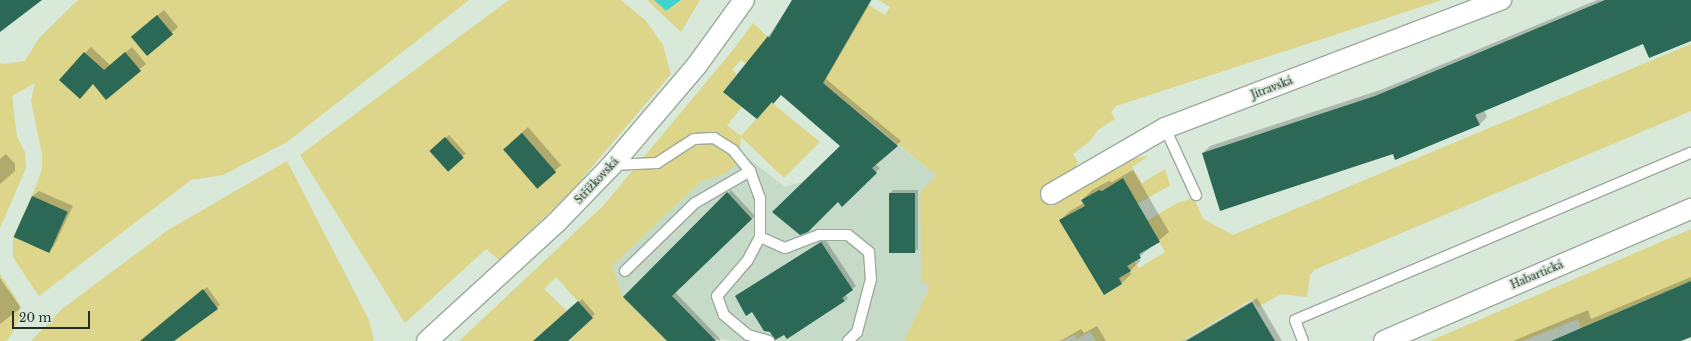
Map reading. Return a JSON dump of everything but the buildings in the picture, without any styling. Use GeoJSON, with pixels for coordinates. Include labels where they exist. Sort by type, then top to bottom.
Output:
{"type":"FeatureCollection","features":[{"type":"Feature","properties":{"kind":"street","name":"Střížkovská"},"geometry":{"type":"LineString","coordinates":[[427,341],[556,223],[612,165],[697,65],[744,0]]}},
{"type":"Feature","properties":{"kind":"street","name":"Jitravská"},"geometry":{"type":"LineString","coordinates":[[1051,194],[1165,128],[1501,0]]}},
{"type":"Feature","properties":{"kind":"street","name":"Habartická"},"geometry":{"type":"LineString","coordinates":[[1384,341],[1691,209]]}},
{"type":"Feature","properties":{"kind":"lane"},"geometry":{"type":"LineString","coordinates":[[1165,128],[1196,195]]}},
{"type":"Feature","properties":{"kind":"lane"},"geometry":{"type":"LineString","coordinates":[[612,165],[657,163],[694,139],[714,138],[734,150],[750,171],[760,198],[760,237],[747,261],[717,296],[724,315],[748,335],[769,341]]}},
{"type":"Feature","properties":{"kind":"lane"},"geometry":{"type":"LineString","coordinates":[[1303,341],[1295,320],[1691,153]]}},
{"type":"Feature","properties":{"kind":"lane"},"geometry":{"type":"LineString","coordinates":[[625,271],[695,203],[750,171]]}},
{"type":"Feature","properties":{"kind":"lane"},"geometry":{"type":"LineString","coordinates":[[760,237],[785,248],[819,235],[848,235],[869,252],[871,279],[857,332],[848,341]]}},
{"type":"Feature","properties":{"kind":"shaded area"},"geometry":{"type":"Polygon","coordinates":[[[78,0],[469,0],[287,142],[223,175],[191,180],[39,296],[13,257],[13,237],[32,196],[42,169],[42,154],[31,101],[35,83],[12,96],[17,137],[25,152],[26,168],[0,228],[0,62],[3,64],[25,61],[39,38],[78,0]]]}},
{"type":"Feature","properties":{"kind":"shaded area"},"geometry":{"type":"Polygon","coordinates":[[[509,0],[621,0],[646,21],[663,45],[671,74],[569,194],[499,260],[486,249],[405,323],[300,155],[509,0]]]}},
{"type":"Feature","properties":{"kind":"shaded area"},"geometry":{"type":"Polygon","coordinates":[[[647,0],[654,0],[666,11],[681,0],[700,0],[681,32],[647,0]]]}},
{"type":"Feature","properties":{"kind":"shaded area"},"geometry":{"type":"Polygon","coordinates":[[[879,0],[1442,0],[1116,106],[1111,112],[1115,119],[1098,130],[1089,142],[1073,154],[1078,162],[1073,172],[1042,189],[1052,206],[1136,158],[1149,156],[1132,167],[1142,183],[1165,169],[1170,185],[1169,187],[1137,204],[1099,190],[1083,199],[1082,197],[1080,198],[1085,206],[1060,220],[1104,294],[1122,284],[1119,278],[1131,271],[1127,266],[1135,262],[1139,268],[1165,252],[1147,221],[1177,203],[1194,198],[1203,219],[1233,235],[1691,44],[1691,111],[1314,270],[1310,275],[1307,297],[1281,294],[1258,307],[1253,299],[1182,341],[1096,341],[1090,331],[1077,339],[1074,335],[1062,341],[904,341],[930,286],[922,282],[920,193],[936,175],[803,67],[839,56],[855,29],[833,15],[864,2],[885,15],[890,7],[879,0]]]}},
{"type":"Feature","properties":{"kind":"shaded area"},"geometry":{"type":"Polygon","coordinates":[[[753,23],[769,38],[767,38],[746,64],[741,60],[732,70],[737,74],[723,92],[742,107],[727,125],[741,136],[771,102],[820,142],[784,178],[741,137],[739,161],[726,173],[700,182],[612,266],[623,297],[667,341],[568,341],[593,318],[556,277],[544,289],[567,311],[533,341],[459,341],[603,206],[733,50],[753,23]]]}},
{"type":"Feature","properties":{"kind":"shaded area"},"geometry":{"type":"Polygon","coordinates":[[[867,120],[936,175],[930,286],[904,341],[732,341],[712,336],[712,341],[667,341],[623,297],[612,266],[700,182],[726,173],[740,152],[785,187],[802,182],[867,120]]]}},
{"type":"Feature","properties":{"kind":"shaded area"},"geometry":{"type":"Polygon","coordinates":[[[287,161],[369,320],[374,341],[31,341],[62,309],[168,230],[287,161]]]}},
{"type":"Feature","properties":{"kind":"shaded area"},"geometry":{"type":"Polygon","coordinates":[[[1691,229],[1691,281],[1581,328],[1578,319],[1523,341],[1430,341],[1691,229]]]}},
{"type":"Feature","properties":{"kind":"shaded area"},"geometry":{"type":"Polygon","coordinates":[[[0,274],[19,303],[20,317],[12,334],[6,341],[0,341],[0,274]]]}},
{"type":"Feature","properties":{"kind":"water"},"geometry":{"type":"Polygon","coordinates":[[[654,0],[681,0],[666,11],[654,0]]]}}]}
